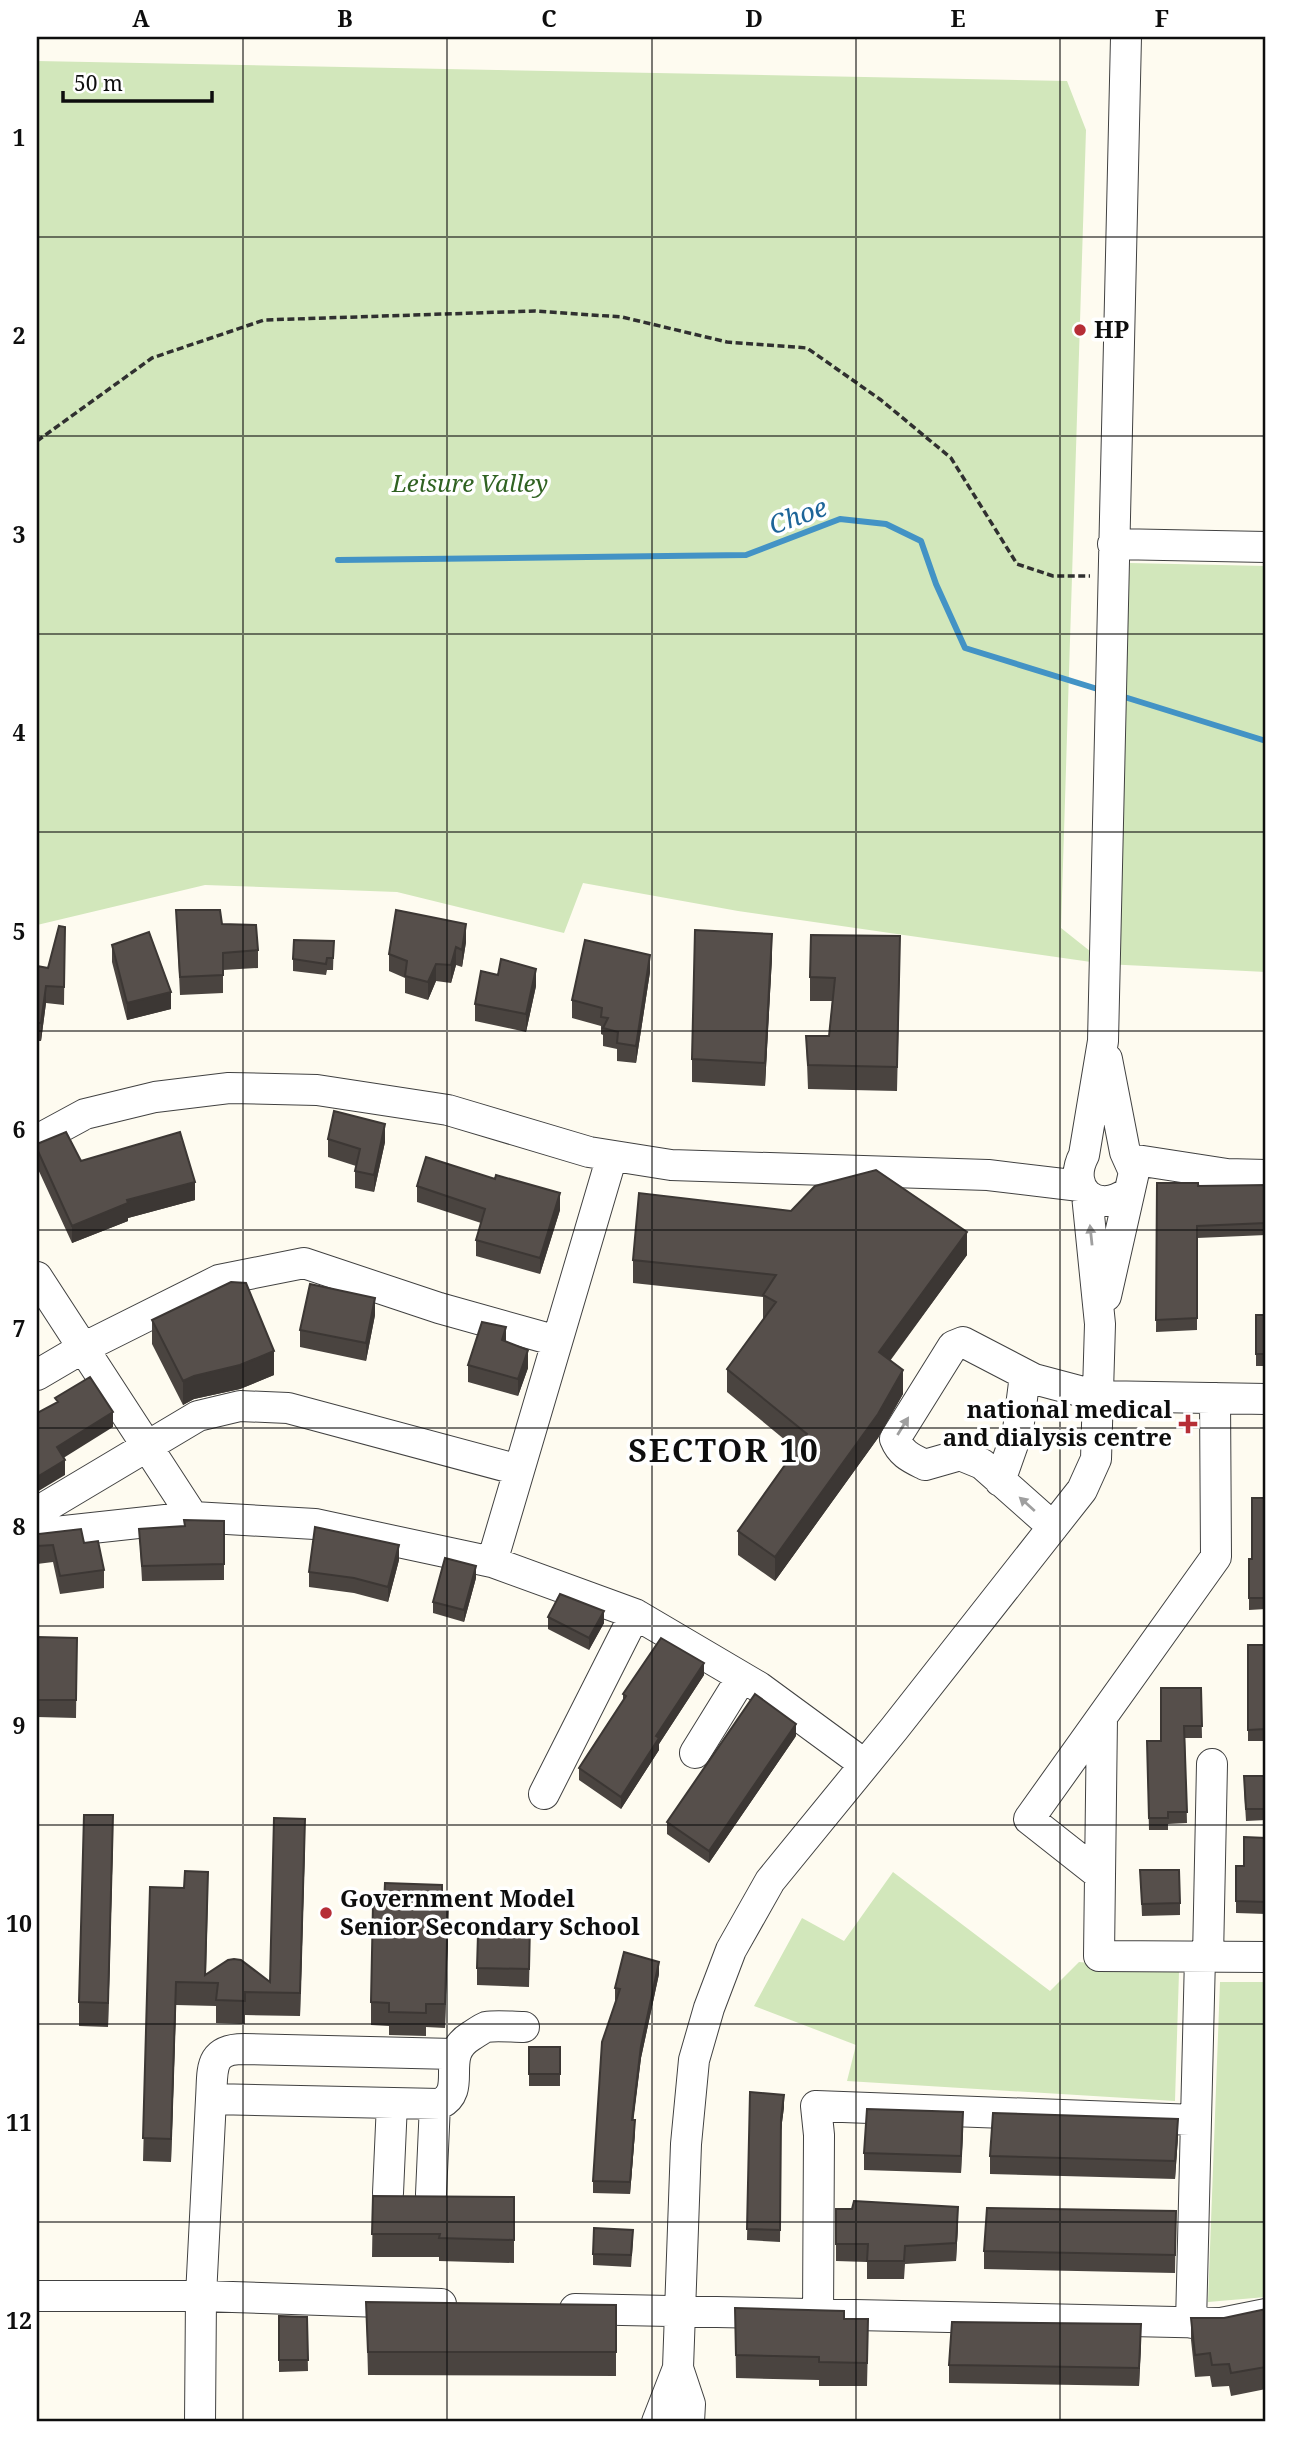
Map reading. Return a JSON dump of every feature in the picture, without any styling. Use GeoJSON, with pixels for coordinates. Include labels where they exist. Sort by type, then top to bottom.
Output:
{"type":"FeatureCollection","features":[{"type":"Feature","properties":{"kind":"street"},"geometry":{"type":"LineString","coordinates":[[678,2415],[686,2144],[694,2060],[709,2008],[731,1950],[770,1881],[1083,1490],[1096,1459],[1100,1324],[1083,1175],[1103,1041],[1126,37]]}},
{"type":"Feature","properties":{"kind":"street"},"geometry":{"type":"LineString","coordinates":[[1113,544],[1266,547]]}},
{"type":"Feature","properties":{"kind":"street"},"geometry":{"type":"LineString","coordinates":[[1100,1324],[1129,1172],[1103,1041]]}},
{"type":"Feature","properties":{"kind":"street"},"geometry":{"type":"LineString","coordinates":[[37,1140],[85,1114],[155,1097],[229,1088],[317,1090],[449,1110],[589,1152],[671,1166],[1083,1175]]}},
{"type":"Feature","properties":{"kind":"street"},"geometry":{"type":"LineString","coordinates":[[1103,1145],[1114,1147],[1129,1172],[1119,1199],[1108,1202],[1096,1201],[1083,1175],[1093,1148],[1103,1145]]}},
{"type":"Feature","properties":{"kind":"street"},"geometry":{"type":"LineString","coordinates":[[492,1562],[612,1156]]}},
{"type":"Feature","properties":{"kind":"street"},"geometry":{"type":"LineString","coordinates":[[1129,1172],[1266,1175]]}},
{"type":"Feature","properties":{"kind":"street"},"geometry":{"type":"LineString","coordinates":[[37,1375],[83,1348],[219,1280],[304,1263],[439,1308],[557,1341]]}},
{"type":"Feature","properties":{"kind":"street"},"geometry":{"type":"LineString","coordinates":[[37,1277],[193,1517]]}},
{"type":"Feature","properties":{"kind":"street"},"geometry":{"type":"LineString","coordinates":[[1053,1527],[1000,1481],[988,1467],[960,1455],[925,1465],[902,1453],[895,1439],[957,1343],[963,1342],[1025,1375],[1098,1396],[1266,1399]]}},
{"type":"Feature","properties":{"kind":"street"},"geometry":{"type":"LineString","coordinates":[[1000,1481],[1018,1430],[1025,1375]]}},
{"type":"Feature","properties":{"kind":"street"},"geometry":{"type":"LineString","coordinates":[[1100,1875],[1029,1819],[1216,1557],[1214,1398]]}},
{"type":"Feature","properties":{"kind":"street"},"geometry":{"type":"LineString","coordinates":[[37,1512],[198,1416],[240,1406],[288,1408],[519,1470]]}},
{"type":"Feature","properties":{"kind":"street"},"geometry":{"type":"LineString","coordinates":[[37,1534],[193,1517],[315,1524],[492,1562],[635,1614],[742,1677],[864,1764]]}},
{"type":"Feature","properties":{"kind":"street"},"geometry":{"type":"LineString","coordinates":[[544,1794],[635,1614]]}},
{"type":"Feature","properties":{"kind":"street"},"geometry":{"type":"LineString","coordinates":[[695,1753],[742,1677]]}},
{"type":"Feature","properties":{"kind":"street"},"geometry":{"type":"LineString","coordinates":[[1101,1717],[1099,1956],[1266,1957]]}},
{"type":"Feature","properties":{"kind":"street"},"geometry":{"type":"LineString","coordinates":[[1191,2323],[1196,2120],[1212,1764]]}},
{"type":"Feature","properties":{"kind":"street"},"geometry":{"type":"LineString","coordinates":[[211,2099],[435,2104],[450,2099],[453,2092],[454,2054],[465,2039],[485,2027],[524,2027]]}},
{"type":"Feature","properties":{"kind":"street"},"geometry":{"type":"LineString","coordinates":[[200,2422],[201,2296],[211,2099],[213,2067],[220,2054],[228,2049],[454,2054]]}},
{"type":"Feature","properties":{"kind":"street"},"geometry":{"type":"LineString","coordinates":[[388,2193],[392,2103]]}},
{"type":"Feature","properties":{"kind":"street"},"geometry":{"type":"LineString","coordinates":[[431,2194],[435,2104]]}},
{"type":"Feature","properties":{"kind":"street"},"geometry":{"type":"LineString","coordinates":[[818,2316],[819,2135],[816,2106],[1196,2120]]}},
{"type":"Feature","properties":{"kind":"street"},"geometry":{"type":"LineString","coordinates":[[37,2296],[201,2296],[475,2305]]}},
{"type":"Feature","properties":{"kind":"street"},"geometry":{"type":"LineString","coordinates":[[543,2308],[1191,2323],[1221,2323],[1266,2315]]}},
{"type":"Feature","properties":{"kind":"path"},"geometry":{"type":"LineString","coordinates":[[37,441],[152,358],[264,320],[535,311],[622,317],[727,342],[807,348],[881,400],[951,458],[1017,564],[1053,576],[1113,576]]}},
{"type":"Feature","properties":{"kind":"green space","name":"Leisure Valley"},"geometry":{"type":"Polygon","coordinates":[[[37,61],[1067,81],[1086,130],[1061,928],[1105,963],[1130,563],[1266,566],[1266,972],[1105,964],[738,911],[583,883],[564,933],[397,892],[205,885],[37,925],[37,61]]]}},
{"type":"Feature","properties":{"kind":"green space"},"geometry":{"type":"Polygon","coordinates":[[[893,1872],[1050,1991],[1079,1962],[1179,1972],[1175,2101],[847,2081],[856,2045],[754,2006],[802,1918],[844,1941],[893,1872]]]}},
{"type":"Feature","properties":{"kind":"green space"},"geometry":{"type":"Polygon","coordinates":[[[1220,1982],[1266,1982],[1266,2297],[1208,2302],[1220,1982]]]}},
{"type":"Feature","properties":{"kind":"building"},"geometry":{"type":"Polygon","coordinates":[[[176,910],[220,910],[222,924],[256,925],[258,950],[223,953],[223,975],[180,977],[176,910]]]}},
{"type":"Feature","properties":{"kind":"building"},"geometry":{"type":"Polygon","coordinates":[[[396,910],[466,924],[462,950],[456,947],[451,965],[436,964],[428,982],[405,976],[407,961],[389,954],[396,910]]]}},
{"type":"Feature","properties":{"kind":"building"},"geometry":{"type":"Polygon","coordinates":[[[59,926],[65,927],[64,987],[46,986],[41,1023],[37,1023],[37,966],[48,968],[59,926]]]}},
{"type":"Feature","properties":{"kind":"building"},"geometry":{"type":"Polygon","coordinates":[[[695,930],[772,934],[765,1063],[692,1059],[695,930]]]}},
{"type":"Feature","properties":{"kind":"building"},"geometry":{"type":"Polygon","coordinates":[[[149,932],[171,992],[127,1003],[112,945],[149,932]]]}},
{"type":"Feature","properties":{"kind":"building"},"geometry":{"type":"Polygon","coordinates":[[[811,935],[900,936],[897,1067],[808,1065],[806,1036],[829,1036],[835,978],[810,977],[811,935]]]}},
{"type":"Feature","properties":{"kind":"building"},"geometry":{"type":"Polygon","coordinates":[[[294,940],[334,941],[333,958],[327,958],[326,964],[293,959],[294,940]]]}},
{"type":"Feature","properties":{"kind":"building"},"geometry":{"type":"Polygon","coordinates":[[[585,940],[650,955],[636,1046],[617,1043],[618,1032],[603,1028],[608,1018],[601,1017],[602,1008],[572,1000],[585,940]]]}},
{"type":"Feature","properties":{"kind":"building"},"geometry":{"type":"Polygon","coordinates":[[[501,959],[536,969],[526,1014],[475,1004],[481,971],[498,975],[501,959]]]}},
{"type":"Feature","properties":{"kind":"building"},"geometry":{"type":"Polygon","coordinates":[[[334,1111],[385,1124],[374,1175],[355,1171],[360,1149],[328,1139],[334,1111]]]}},
{"type":"Feature","properties":{"kind":"building"},"geometry":{"type":"Polygon","coordinates":[[[66,1132],[81,1161],[180,1132],[195,1182],[127,1200],[128,1203],[72,1226],[37,1149],[37,1144],[66,1132]]]}},
{"type":"Feature","properties":{"kind":"building"},"geometry":{"type":"Polygon","coordinates":[[[426,1157],[495,1179],[496,1175],[560,1193],[540,1258],[476,1240],[485,1209],[417,1186],[426,1157]]]}},
{"type":"Feature","properties":{"kind":"building"},"geometry":{"type":"Polygon","coordinates":[[[876,1170],[967,1232],[879,1352],[903,1370],[878,1414],[775,1557],[738,1531],[807,1434],[727,1369],[776,1302],[763,1295],[776,1275],[633,1260],[639,1193],[791,1211],[815,1186],[876,1170]]]}},
{"type":"Feature","properties":{"kind":"building"},"geometry":{"type":"Polygon","coordinates":[[[1157,1183],[1198,1183],[1198,1186],[1266,1185],[1266,1223],[1197,1226],[1197,1318],[1156,1320],[1157,1183]]]}},
{"type":"Feature","properties":{"kind":"building"},"geometry":{"type":"Polygon","coordinates":[[[231,1282],[246,1283],[274,1351],[240,1365],[183,1381],[152,1320],[231,1282]]]}},
{"type":"Feature","properties":{"kind":"building"},"geometry":{"type":"Polygon","coordinates":[[[310,1284],[375,1298],[366,1343],[300,1330],[310,1284]]]}},
{"type":"Feature","properties":{"kind":"building"},"geometry":{"type":"Polygon","coordinates":[[[1256,1315],[1266,1315],[1266,1354],[1256,1354],[1256,1315]]]}},
{"type":"Feature","properties":{"kind":"building"},"geometry":{"type":"Polygon","coordinates":[[[482,1322],[506,1327],[502,1340],[528,1350],[518,1379],[468,1365],[482,1322]]]}},
{"type":"Feature","properties":{"kind":"building"},"geometry":{"type":"Polygon","coordinates":[[[90,1377],[113,1412],[57,1447],[65,1460],[37,1477],[37,1413],[58,1402],[55,1398],[90,1377]]]}},
{"type":"Feature","properties":{"kind":"building"},"geometry":{"type":"Polygon","coordinates":[[[1252,1498],[1266,1498],[1266,1598],[1249,1598],[1252,1498]]]}},
{"type":"Feature","properties":{"kind":"building"},"geometry":{"type":"Polygon","coordinates":[[[184,1520],[224,1521],[224,1564],[142,1566],[139,1529],[185,1526],[184,1520]]]}},
{"type":"Feature","properties":{"kind":"building"},"geometry":{"type":"Polygon","coordinates":[[[315,1527],[399,1545],[388,1587],[354,1578],[309,1572],[315,1527]]]}},
{"type":"Feature","properties":{"kind":"building"},"geometry":{"type":"Polygon","coordinates":[[[81,1529],[84,1543],[98,1541],[104,1570],[60,1576],[53,1545],[37,1546],[37,1533],[81,1529]]]}},
{"type":"Feature","properties":{"kind":"building"},"geometry":{"type":"Polygon","coordinates":[[[445,1558],[476,1566],[464,1610],[433,1602],[445,1558]]]}},
{"type":"Feature","properties":{"kind":"building"},"geometry":{"type":"Polygon","coordinates":[[[560,1594],[604,1611],[589,1638],[548,1617],[560,1594]]]}},
{"type":"Feature","properties":{"kind":"building"},"geometry":{"type":"Polygon","coordinates":[[[37,1637],[77,1638],[76,1700],[37,1700],[37,1637]]]}},
{"type":"Feature","properties":{"kind":"building"},"geometry":{"type":"Polygon","coordinates":[[[661,1638],[704,1663],[656,1736],[659,1738],[621,1797],[579,1768],[626,1696],[623,1694],[661,1638]]]}},
{"type":"Feature","properties":{"kind":"building"},"geometry":{"type":"Polygon","coordinates":[[[1248,1645],[1266,1645],[1266,1729],[1248,1730],[1248,1645]]]}},
{"type":"Feature","properties":{"kind":"building"},"geometry":{"type":"Polygon","coordinates":[[[1161,1688],[1201,1688],[1202,1726],[1184,1726],[1187,1812],[1168,1812],[1168,1818],[1149,1818],[1147,1741],[1161,1741],[1161,1688]]]}},
{"type":"Feature","properties":{"kind":"building"},"geometry":{"type":"Polygon","coordinates":[[[755,1694],[796,1724],[709,1851],[667,1822],[755,1694]]]}},
{"type":"Feature","properties":{"kind":"building"},"geometry":{"type":"Polygon","coordinates":[[[1244,1776],[1266,1776],[1266,1809],[1246,1809],[1244,1776]]]}},
{"type":"Feature","properties":{"kind":"building"},"geometry":{"type":"Polygon","coordinates":[[[84,1815],[113,1815],[108,2003],[79,2002],[84,1815]]]}},
{"type":"Feature","properties":{"kind":"building"},"geometry":{"type":"Polygon","coordinates":[[[274,1818],[305,1819],[300,1993],[245,1992],[245,2001],[216,2000],[218,1983],[176,1982],[171,2139],[143,2138],[150,1887],[184,1888],[185,1871],[208,1872],[205,1975],[234,1959],[241,1960],[270,1982],[274,1818]]]}},
{"type":"Feature","properties":{"kind":"building"},"geometry":{"type":"Polygon","coordinates":[[[1244,1837],[1266,1838],[1266,1902],[1236,1901],[1236,1866],[1244,1866],[1244,1837]]]}},
{"type":"Feature","properties":{"kind":"building"},"geometry":{"type":"Polygon","coordinates":[[[1140,1870],[1179,1870],[1180,1903],[1142,1904],[1140,1870]]]}},
{"type":"Feature","properties":{"kind":"building"},"geometry":{"type":"Polygon","coordinates":[[[385,1883],[442,1885],[442,1905],[448,1905],[445,2004],[426,2004],[426,2013],[389,2012],[389,2003],[371,2002],[373,1904],[384,1904],[385,1883]]]}},
{"type":"Feature","properties":{"kind":"building"},"geometry":{"type":"Polygon","coordinates":[[[492,1924],[530,1925],[529,1969],[477,1968],[478,1934],[492,1934],[492,1924]]]}},
{"type":"Feature","properties":{"kind":"building"},"geometry":{"type":"Polygon","coordinates":[[[624,1952],[659,1962],[641,2046],[632,2120],[635,2120],[630,2182],[593,2181],[602,2042],[620,1989],[615,1988],[624,1952]]]}},
{"type":"Feature","properties":{"kind":"building"},"geometry":{"type":"Polygon","coordinates":[[[529,2047],[560,2047],[560,2074],[529,2074],[529,2047]]]}},
{"type":"Feature","properties":{"kind":"building"},"geometry":{"type":"Polygon","coordinates":[[[750,2092],[784,2095],[781,2118],[780,2230],[747,2229],[750,2092]]]}},
{"type":"Feature","properties":{"kind":"building"},"geometry":{"type":"Polygon","coordinates":[[[867,2109],[963,2112],[961,2156],[864,2153],[867,2109]]]}},
{"type":"Feature","properties":{"kind":"building"},"geometry":{"type":"Polygon","coordinates":[[[993,2113],[1178,2119],[1175,2161],[990,2156],[993,2113]]]}},
{"type":"Feature","properties":{"kind":"building"},"geometry":{"type":"Polygon","coordinates":[[[373,2196],[514,2197],[514,2240],[439,2238],[440,2234],[372,2234],[373,2196]]]}},
{"type":"Feature","properties":{"kind":"building"},"geometry":{"type":"Polygon","coordinates":[[[854,2201],[958,2207],[956,2243],[905,2246],[904,2261],[867,2261],[868,2244],[836,2244],[836,2209],[852,2209],[854,2201]]]}},
{"type":"Feature","properties":{"kind":"building"},"geometry":{"type":"Polygon","coordinates":[[[987,2208],[1176,2211],[1175,2255],[984,2251],[987,2208]]]}},
{"type":"Feature","properties":{"kind":"building"},"geometry":{"type":"Polygon","coordinates":[[[594,2228],[633,2230],[631,2255],[593,2254],[594,2228]]]}},
{"type":"Feature","properties":{"kind":"building"},"geometry":{"type":"Polygon","coordinates":[[[366,2302],[616,2305],[616,2352],[368,2352],[366,2302]]]}},
{"type":"Feature","properties":{"kind":"building"},"geometry":{"type":"Polygon","coordinates":[[[735,2308],[844,2311],[844,2319],[868,2319],[867,2363],[819,2362],[819,2357],[736,2355],[735,2308]]]}},
{"type":"Feature","properties":{"kind":"building"},"geometry":{"type":"Polygon","coordinates":[[[1266,2309],[1266,2367],[1231,2373],[1229,2364],[1212,2365],[1210,2353],[1195,2355],[1191,2318],[1224,2318],[1266,2309]]]}},
{"type":"Feature","properties":{"kind":"building"},"geometry":{"type":"Polygon","coordinates":[[[279,2316],[307,2317],[308,2360],[279,2360],[279,2316]]]}},
{"type":"Feature","properties":{"kind":"building"},"geometry":{"type":"Polygon","coordinates":[[[952,2322],[1141,2324],[1139,2368],[949,2365],[952,2322]]]}},
{"type":"Feature","properties":{"kind":"waterway","name":"Choe"},"geometry":{"type":"LineString","coordinates":[[338,560],[746,555],[840,519],[886,524],[921,541],[936,584],[965,648],[1104,691]]}},
{"type":"Feature","properties":{"kind":"waterway","name":"Choe"},"geometry":{"type":"LineString","coordinates":[[1118,695],[1266,741]]}},
{"type":"Feature","properties":{"kind":"place","name":"HP"},"geometry":{"type":"Point","coordinates":[1080,330]}},
{"type":"Feature","properties":{"kind":"place","name":"national medical and dialysis centre"},"geometry":{"type":"Point","coordinates":[1188,1424]}},
{"type":"Feature","properties":{"kind":"place","name":"Government Model Senior Secondary School"},"geometry":{"type":"Point","coordinates":[326,1913]}},
{"type":"Feature","properties":{"kind":"district","name":"SECTOR 10"},"geometry":{"type":"Point","coordinates":[724,1451]}}]}
